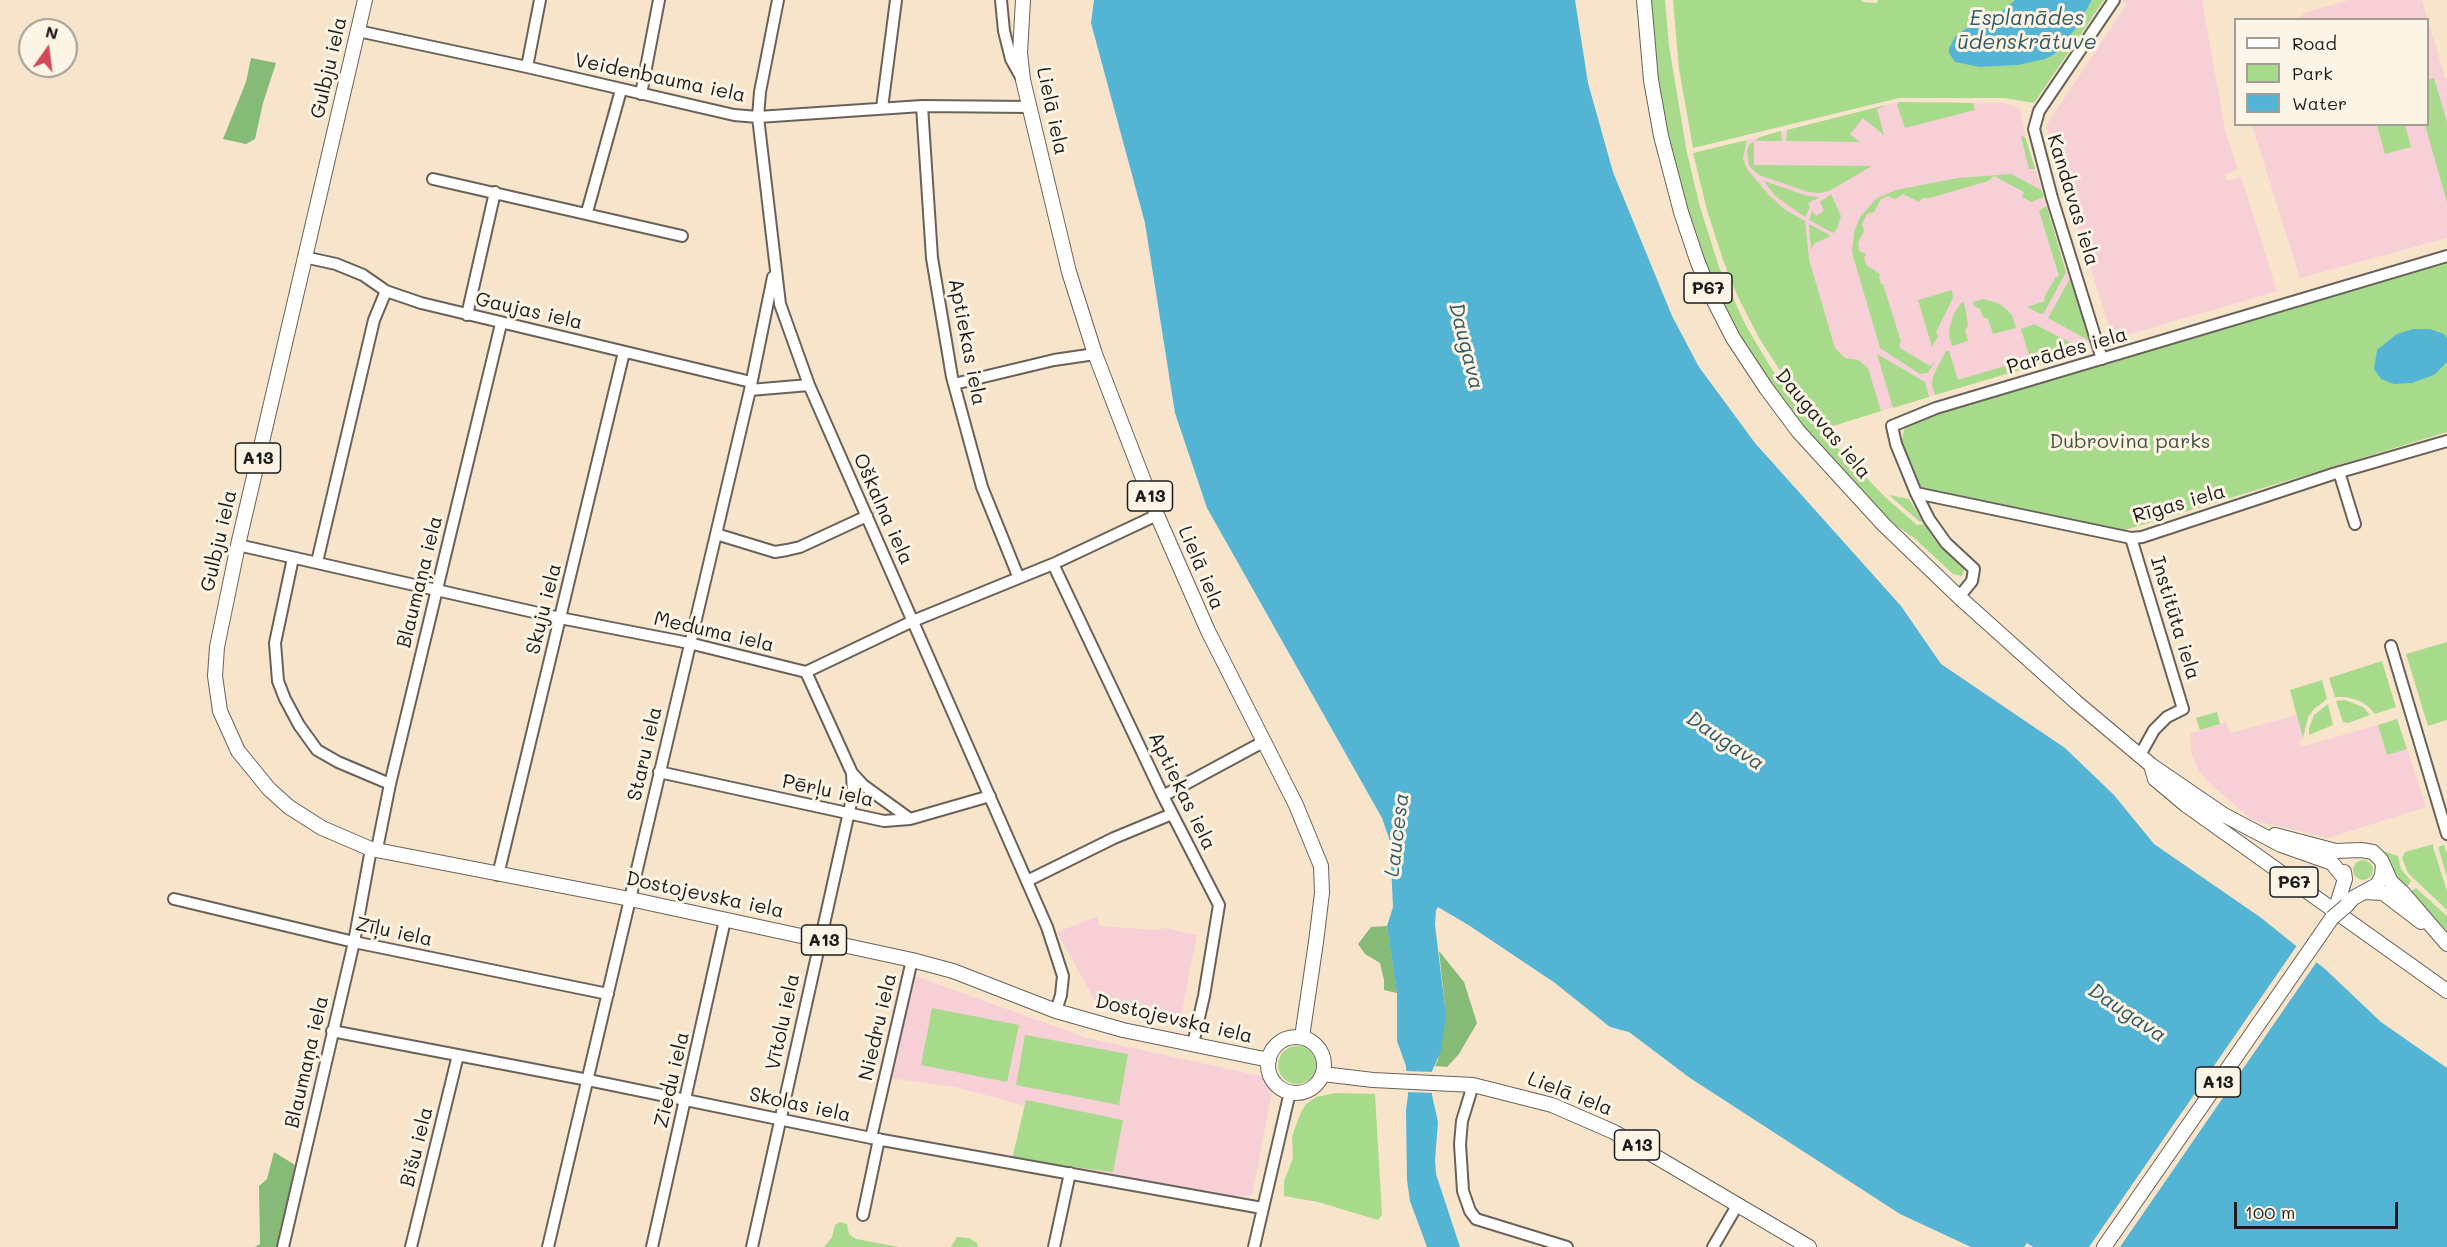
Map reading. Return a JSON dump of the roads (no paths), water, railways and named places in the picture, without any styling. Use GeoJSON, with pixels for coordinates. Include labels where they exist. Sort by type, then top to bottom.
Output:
{"type":"FeatureCollection","features":[{"type":"Feature","properties":{"kind":"main road","name":"Gulbju iela"},"geometry":{"type":"LineString","coordinates":[[366,0],[238,545],[217,647],[215,676],[220,711],[237,751],[269,789],[289,807],[322,828],[374,849]]}},
{"type":"Feature","properties":{"kind":"main road","name":"Lielā iela"},"geometry":{"type":"LineString","coordinates":[[1023,0],[1020,53],[1023,80],[1069,272],[1095,354],[1157,515],[1208,631],[1309,833],[1321,866],[1322,893],[1302,1037]]}},
{"type":"Feature","properties":{"kind":"main road","name":"Daugavas iela"},"geometry":{"type":"LineString","coordinates":[[1644,0],[1651,80],[1670,172],[1697,260],[1711,296],[1733,338],[1766,388],[1820,456],[1884,525],[1959,597],[2076,702],[2151,765],[2224,815],[2281,845],[2332,863],[2345,879]]}},
{"type":"Feature","properties":{"kind":"main road","name":"Daugavas iela"},"geometry":{"type":"LineString","coordinates":[[2151,765],[2156,779],[2186,805],[2447,990]]}},
{"type":"Feature","properties":{"kind":"main road","name":"Daugavas iela"},"geometry":{"type":"LineString","coordinates":[[2258,832],[2336,852],[2367,850],[2373,852],[2383,864],[2391,882],[2443,940]]}},
{"type":"Feature","properties":{"kind":"main road","name":"Dostojevska iela"},"geometry":{"type":"LineString","coordinates":[[374,849],[630,899],[912,960],[953,971],[1056,1011],[1123,1030],[1269,1060]]}},
{"type":"Feature","properties":{"kind":"main road"},"geometry":{"type":"LineString","coordinates":[[2342,904],[2345,862],[2356,851]]}},
{"type":"Feature","properties":{"kind":"main road"},"geometry":{"type":"LineString","coordinates":[[2364,892],[2380,881],[2383,864]]}},
{"type":"Feature","properties":{"kind":"main road","name":"Daugavas iela"},"geometry":{"type":"LineString","coordinates":[[2364,892],[2384,893],[2443,940]]}},
{"type":"Feature","properties":{"kind":"main road","name":"A13"},"geometry":{"type":"LineString","coordinates":[[2104,1247],[2342,904],[2364,892]]}},
{"type":"Feature","properties":{"kind":"main road"},"geometry":{"type":"LineString","coordinates":[[1302,1037],[1318,1047],[1323,1055],[1323,1074],[1313,1087],[1290,1092],[1282,1089],[1271,1077],[1269,1060],[1272,1052],[1284,1040],[1302,1037]]}},
{"type":"Feature","properties":{"kind":"main road","name":"Lielā iela"},"geometry":{"type":"LineString","coordinates":[[1323,1074],[1473,1085],[1515,1094],[1575,1114],[1614,1132],[1809,1247]]}},
{"type":"Feature","properties":{"kind":"street"},"geometry":{"type":"LineString","coordinates":[[527,67],[540,0]]}},
{"type":"Feature","properties":{"kind":"street"},"geometry":{"type":"LineString","coordinates":[[642,94],[660,0]]}},
{"type":"Feature","properties":{"kind":"street","name":"Oškalna iela"},"geometry":{"type":"LineString","coordinates":[[778,0],[760,92],[758,117],[775,268],[783,314],[808,385],[1047,927],[1061,967],[1063,984],[1056,1011]]}},
{"type":"Feature","properties":{"kind":"street"},"geometry":{"type":"LineString","coordinates":[[882,108],[896,0]]}},
{"type":"Feature","properties":{"kind":"street"},"geometry":{"type":"LineString","coordinates":[[1001,0],[1004,31],[1011,59],[1023,80]]}},
{"type":"Feature","properties":{"kind":"street","name":"Kandavas iela"},"geometry":{"type":"LineString","coordinates":[[2102,359],[2052,198],[2034,129],[2039,111],[2114,0]]}},
{"type":"Feature","properties":{"kind":"street","name":"Veidenbauma iela"},"geometry":{"type":"LineString","coordinates":[[358,31],[734,115],[758,117],[922,106],[1030,107]]}},
{"type":"Feature","properties":{"kind":"street"},"geometry":{"type":"LineString","coordinates":[[587,212],[621,90]]}},
{"type":"Feature","properties":{"kind":"street","name":"Aptiekas iela"},"geometry":{"type":"LineString","coordinates":[[922,106],[932,258],[954,384],[982,487],[1018,576]]}},
{"type":"Feature","properties":{"kind":"street"},"geometry":{"type":"LineString","coordinates":[[434,179],[587,212],[682,236]]}},
{"type":"Feature","properties":{"kind":"street"},"geometry":{"type":"LineString","coordinates":[[468,315],[495,192]]}},
{"type":"Feature","properties":{"kind":"street","name":"Parādes iela"},"geometry":{"type":"LineString","coordinates":[[1959,597],[1972,581],[1974,569],[1946,543],[1935,529],[1916,493],[1896,444],[1892,426],[1936,408],[2447,256]]}},
{"type":"Feature","properties":{"kind":"street","name":"Gaujas iela"},"geometry":{"type":"LineString","coordinates":[[304,257],[336,264],[363,275],[386,291],[421,303],[501,324],[624,352],[751,386],[808,385]]}},
{"type":"Feature","properties":{"kind":"street","name":"Staru iela"},"geometry":{"type":"LineString","coordinates":[[548,1247],[751,386],[775,268]]}},
{"type":"Feature","properties":{"kind":"street"},"geometry":{"type":"LineString","coordinates":[[317,562],[374,320],[386,291]]}},
{"type":"Feature","properties":{"kind":"street","name":"Blaumaņa iela"},"geometry":{"type":"LineString","coordinates":[[283,1247],[374,849],[501,324]]}},
{"type":"Feature","properties":{"kind":"street","name":"Skuju iela"},"geometry":{"type":"LineString","coordinates":[[498,874],[624,352]]}},
{"type":"Feature","properties":{"kind":"street"},"geometry":{"type":"LineString","coordinates":[[954,384],[1054,360],[1095,354]]}},
{"type":"Feature","properties":{"kind":"street","name":"Rīgas iela"},"geometry":{"type":"LineString","coordinates":[[1916,493],[2131,538],[2142,537],[2339,472],[2447,441]]}},
{"type":"Feature","properties":{"kind":"street"},"geometry":{"type":"LineString","coordinates":[[2339,472],[2355,524]]}},
{"type":"Feature","properties":{"kind":"street"},"geometry":{"type":"LineString","coordinates":[[806,672],[913,621],[1018,576],[1053,564],[1157,515]]}},
{"type":"Feature","properties":{"kind":"street"},"geometry":{"type":"LineString","coordinates":[[716,534],[775,552],[800,547],[867,516]]}},
{"type":"Feature","properties":{"kind":"street","name":"Institūta iela"},"geometry":{"type":"LineString","coordinates":[[2131,538],[2183,709],[2167,717],[2154,730],[2140,755]]}},
{"type":"Feature","properties":{"kind":"street","name":"Meduma iela"},"geometry":{"type":"LineString","coordinates":[[238,545],[560,618],[689,643],[806,672]]}},
{"type":"Feature","properties":{"kind":"street"},"geometry":{"type":"LineString","coordinates":[[293,558],[275,643],[278,681],[285,699],[299,725],[317,750],[338,762],[390,784]]}},
{"type":"Feature","properties":{"kind":"street","name":"Aptiekas iela"},"geometry":{"type":"LineString","coordinates":[[1053,564],[1163,796],[1219,905],[1204,996],[1192,1044]]}},
{"type":"Feature","properties":{"kind":"street"},"geometry":{"type":"LineString","coordinates":[[2391,646],[2443,809],[2447,834]]}},
{"type":"Feature","properties":{"kind":"street","name":"Vītolu iela"},"geometry":{"type":"LineString","coordinates":[[752,1247],[853,794],[852,772],[806,672]]}},
{"type":"Feature","properties":{"kind":"street"},"geometry":{"type":"LineString","coordinates":[[1163,796],[1263,742]]}},
{"type":"Feature","properties":{"kind":"street","name":"Pērļu iela"},"geometry":{"type":"LineString","coordinates":[[659,772],[884,821],[910,819],[990,796]]}},
{"type":"Feature","properties":{"kind":"street"},"geometry":{"type":"LineString","coordinates":[[852,772],[863,785],[910,819]]}},
{"type":"Feature","properties":{"kind":"street"},"geometry":{"type":"LineString","coordinates":[[1027,880],[1114,838],[1172,814]]}},
{"type":"Feature","properties":{"kind":"street","name":"Zīļu iela"},"geometry":{"type":"LineString","coordinates":[[174,899],[354,942],[608,994]]}},
{"type":"Feature","properties":{"kind":"street","name":"Ziedu iela"},"geometry":{"type":"LineString","coordinates":[[652,1247],[726,920]]}},
{"type":"Feature","properties":{"kind":"street","name":"Niedru iela"},"geometry":{"type":"LineString","coordinates":[[863,1215],[875,1139],[912,960]]}},
{"type":"Feature","properties":{"kind":"street","name":"Skolas iela"},"geometry":{"type":"LineString","coordinates":[[332,1031],[588,1080],[875,1139],[1262,1208]]}},
{"type":"Feature","properties":{"kind":"street","name":"Bišu iela"},"geometry":{"type":"LineString","coordinates":[[411,1247],[458,1055]]}},
{"type":"Feature","properties":{"kind":"street"},"geometry":{"type":"LineString","coordinates":[[1473,1085],[1462,1121],[1460,1156],[1465,1201],[1476,1220],[1567,1247]]}},
{"type":"Feature","properties":{"kind":"street"},"geometry":{"type":"LineString","coordinates":[[1254,1247],[1290,1092]]}},
{"type":"Feature","properties":{"kind":"street"},"geometry":{"type":"LineString","coordinates":[[1054,1247],[1070,1173]]}},
{"type":"Feature","properties":{"kind":"street"},"geometry":{"type":"LineString","coordinates":[[1713,1247],[1738,1204]]}},
{"type":"Feature","properties":{"kind":"water"},"geometry":{"type":"Polygon","coordinates":[[[1094,0],[1575,0],[1588,83],[1613,172],[1672,316],[1699,367],[1755,443],[1901,606],[1941,664],[2065,748],[2114,795],[2154,844],[2260,917],[2325,969],[2381,1022],[2447,1068],[2447,1247],[2033,1247],[2027,1243],[2024,1247],[1971,1247],[1900,1214],[1690,1078],[1629,1032],[1610,1027],[1555,983],[1438,907],[1435,925],[1446,1015],[1441,1051],[1432,1071],[1432,1095],[1438,1122],[1435,1160],[1436,1174],[1460,1247],[1427,1247],[1410,1201],[1407,1180],[1406,1066],[1397,1041],[1397,993],[1387,926],[1393,907],[1390,841],[1382,818],[1207,508],[1175,413],[1145,223],[1091,23],[1094,0]]]}},
{"type":"Feature","properties":{"kind":"water","name":"Esplanādes ūdenskrātuve"},"geometry":{"type":"Polygon","coordinates":[[[2015,0],[2092,0],[2076,28],[2055,54],[2045,59],[2018,65],[1980,67],[1955,62],[1949,53],[1949,48],[1955,37],[1965,29],[1988,23],[2015,0]]]}},
{"type":"Feature","properties":{"kind":"water"},"geometry":{"type":"Polygon","coordinates":[[[2413,329],[2430,329],[2444,334],[2447,338],[2447,362],[2434,375],[2412,383],[2394,384],[2381,379],[2374,369],[2377,350],[2397,334],[2413,329]]]}},
{"type":"Feature","properties":{"kind":"water label","name":"Daugava"},"geometry":{"type":"Point","coordinates":[1466,346]}},
{"type":"Feature","properties":{"kind":"water label","name":"Daugava"},"geometry":{"type":"Point","coordinates":[1725,741]}},
{"type":"Feature","properties":{"kind":"water label","name":"Laucesa"},"geometry":{"type":"Point","coordinates":[1397,835]}},
{"type":"Feature","properties":{"kind":"water label","name":"Daugava"},"geometry":{"type":"Point","coordinates":[2127,1013]}},
{"type":"Feature","properties":{"kind":"park label","name":"Dubrovina parks"},"geometry":{"type":"Point","coordinates":[2130,442]}}]}
